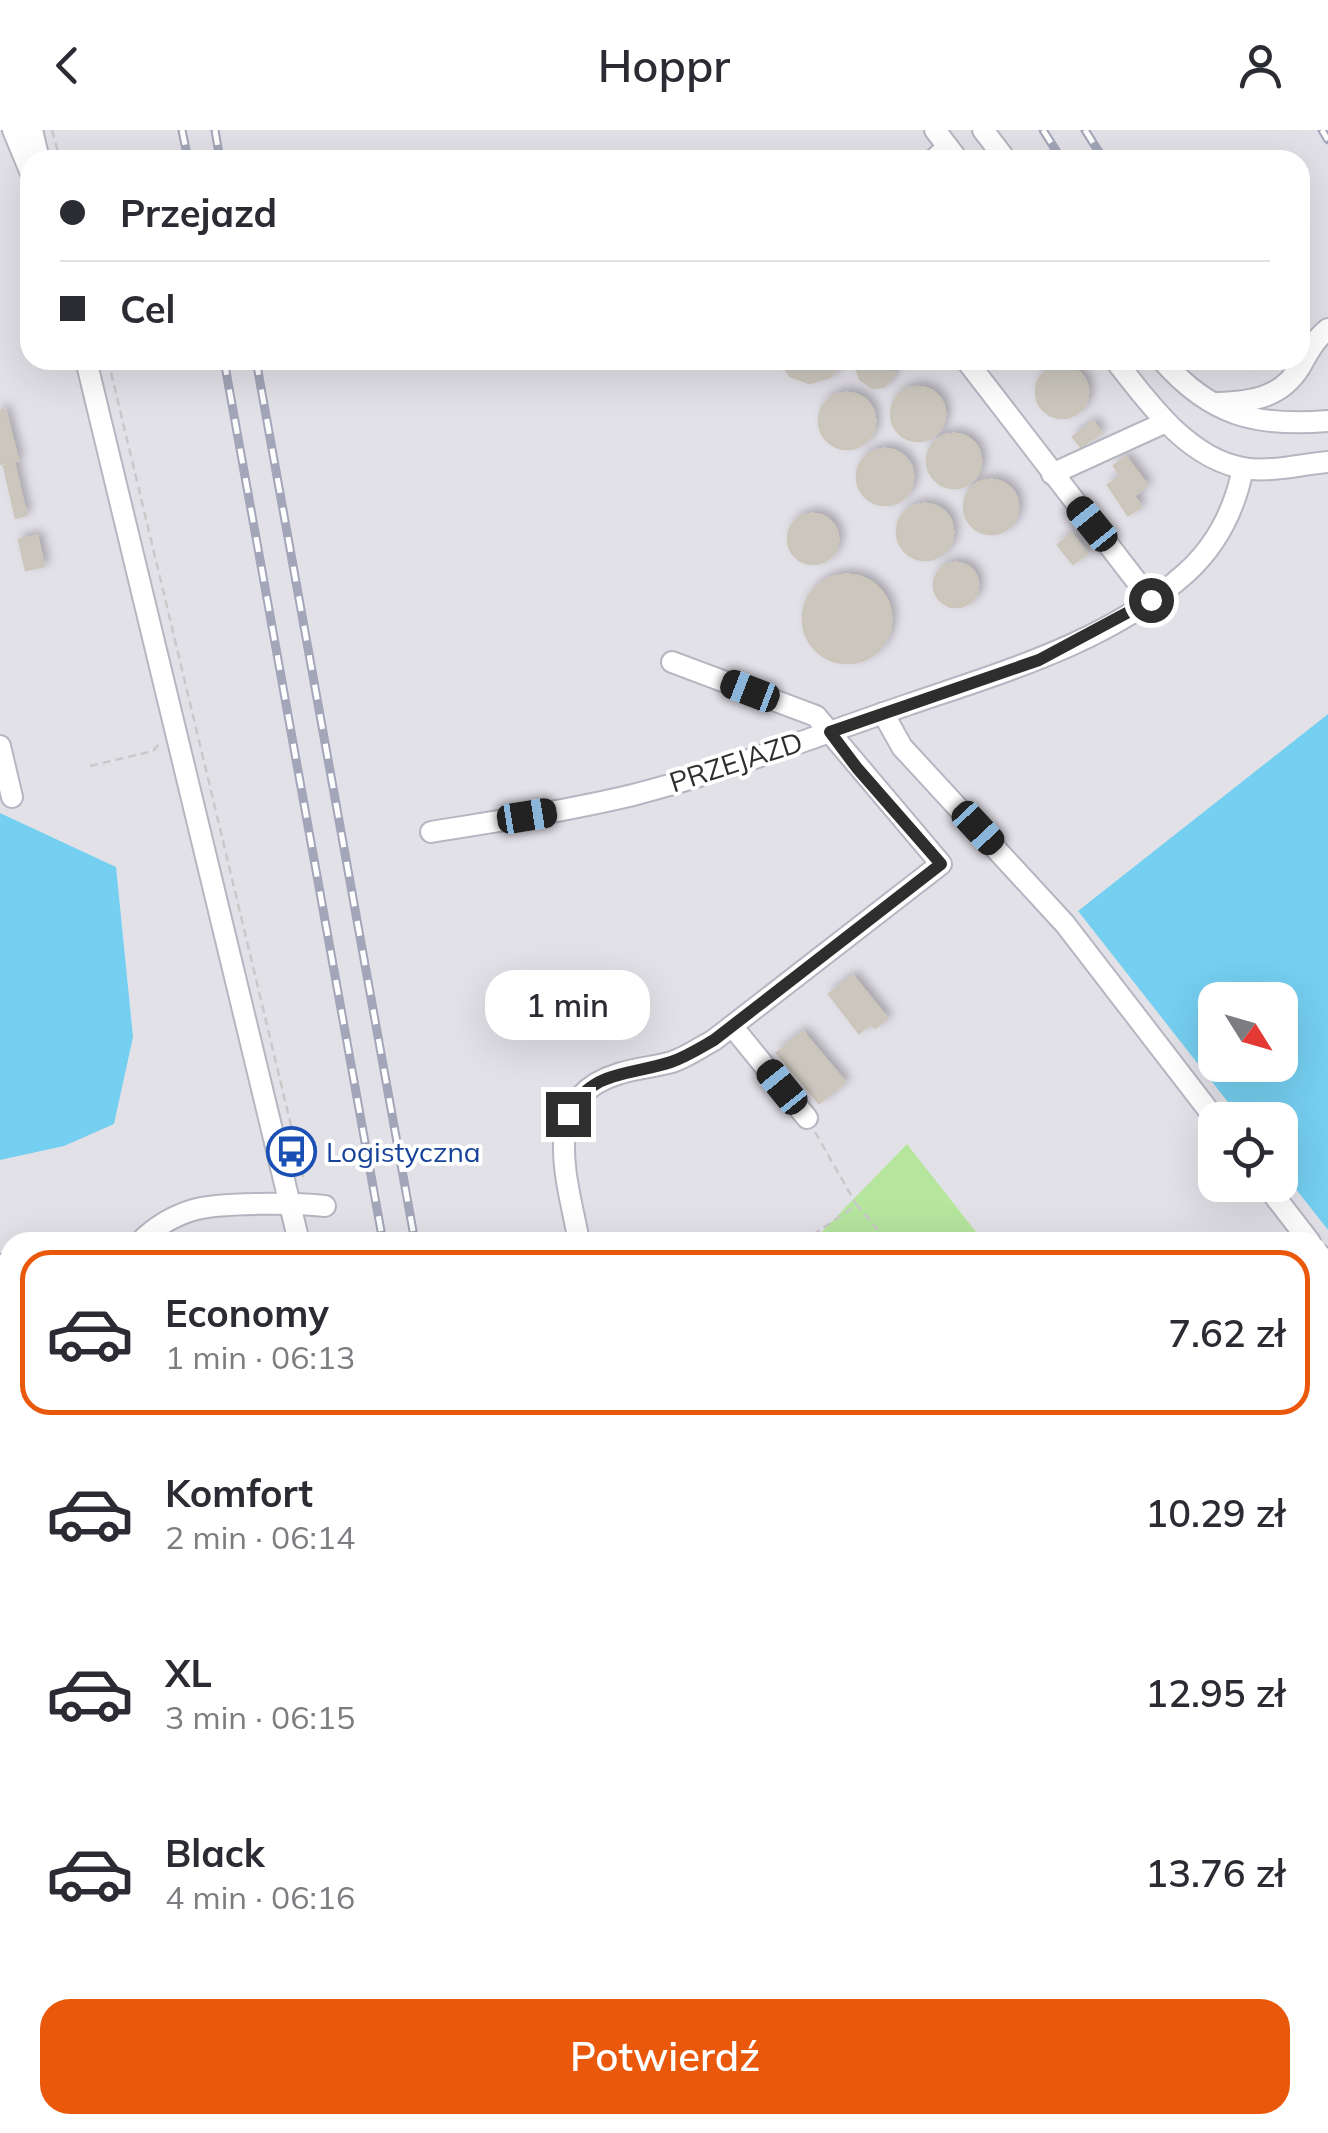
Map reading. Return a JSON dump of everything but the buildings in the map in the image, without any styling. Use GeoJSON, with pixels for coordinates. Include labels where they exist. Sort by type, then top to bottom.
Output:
{"type":"FeatureCollection","features":[{"type":"Feature","properties":{"kind":"street"},"geometry":{"type":"LineString","coordinates":[[983,130],[998,150]]}},
{"type":"Feature","properties":{"kind":"street"},"geometry":{"type":"LineString","coordinates":[[1310,351],[1328,329]]}},
{"type":"Feature","properties":{"kind":"street"},"geometry":{"type":"LineString","coordinates":[[89,370],[183,716],[308,1205],[301,1232]]}},
{"type":"Feature","properties":{"kind":"street"},"geometry":{"type":"LineString","coordinates":[[974,370],[1151,600]]}},
{"type":"Feature","properties":{"kind":"street"},"geometry":{"type":"LineString","coordinates":[[1122,370],[1166,422],[1205,451],[1242,468],[1328,462]]}},
{"type":"Feature","properties":{"kind":"street"},"geometry":{"type":"LineString","coordinates":[[1171,370],[1205,399],[1250,420],[1328,421]]}},
{"type":"Feature","properties":{"kind":"street"},"geometry":{"type":"LineString","coordinates":[[1205,399],[1235,403],[1270,396],[1298,370]]}},
{"type":"Feature","properties":{"kind":"street"},"geometry":{"type":"LineString","coordinates":[[1052,474],[1166,422]]}},
{"type":"Feature","properties":{"kind":"street","name":"PRZEJAZD"},"geometry":{"type":"LineString","coordinates":[[431,832],[566,810],[635,794],[1039,660],[1151,600],[1188,571],[1218,536],[1235,508],[1242,468]]}},
{"type":"Feature","properties":{"kind":"street"},"geometry":{"type":"LineString","coordinates":[[577,1232],[564,1148],[568,1114],[576,1100],[599,1081],[673,1062],[732,1026],[941,864],[816,716],[672,662]]}},
{"type":"Feature","properties":{"kind":"street"},"geometry":{"type":"LineString","coordinates":[[883,713],[902,747],[1065,924],[1202,1102]]}},
{"type":"Feature","properties":{"kind":"street"},"geometry":{"type":"LineString","coordinates":[[0,746],[12,797]]}},
{"type":"Feature","properties":{"kind":"street"},"geometry":{"type":"LineString","coordinates":[[732,1026],[807,1118]]}},
{"type":"Feature","properties":{"kind":"street"},"geometry":{"type":"LineString","coordinates":[[1279,1202],[1302,1232]]}},
{"type":"Feature","properties":{"kind":"street"},"geometry":{"type":"LineString","coordinates":[[152,1232],[195,1209],[308,1205]]}},
{"type":"Feature","properties":{"kind":"path"},"geometry":{"type":"LineString","coordinates":[[110,370],[183,716],[308,1205]]}},
{"type":"Feature","properties":{"kind":"path"},"geometry":{"type":"LineString","coordinates":[[90,766],[153,751],[161,740]]}},
{"type":"Feature","properties":{"kind":"path"},"geometry":{"type":"LineString","coordinates":[[807,1118],[857,1206],[879,1232]]}},
{"type":"Feature","properties":{"kind":"path"},"geometry":{"type":"LineString","coordinates":[[817,1232],[857,1206]]}},
{"type":"Feature","properties":{"kind":"shaded area"},"geometry":{"type":"Polygon","coordinates":[[[0,130],[1328,130],[1328,714],[1078,911],[1198,1064],[1198,1082],[1212,1082],[1228,1102],[1198,1102],[1198,1202],[1298,1202],[1298,1192],[1328,1232],[976,1232],[907,1144],[822,1232],[0,1232],[0,1160],[64,1146],[116,867],[0,813],[0,130]]]}},
{"type":"Feature","properties":{"kind":"green space"},"geometry":{"type":"Polygon","coordinates":[[[907,1144],[976,1232],[822,1232],[907,1144]]]}},
{"type":"Feature","properties":{"kind":"water"},"geometry":{"type":"Polygon","coordinates":[[[1328,714],[1328,1230],[1298,1192],[1298,1102],[1228,1102],[1212,1082],[1298,1082],[1298,982],[1198,982],[1198,1064],[1078,911],[1328,714]]]}},
{"type":"Feature","properties":{"kind":"water"},"geometry":{"type":"Polygon","coordinates":[[[0,813],[116,867],[133,1037],[114,1124],[64,1146],[0,1160],[0,813]]]}},
{"type":"Feature","properties":{"kind":"railway"},"geometry":{"type":"LineString","coordinates":[[182,130],[186,150]]}},
{"type":"Feature","properties":{"kind":"railway"},"geometry":{"type":"LineString","coordinates":[[215,130],[218,150]]}},
{"type":"Feature","properties":{"kind":"railway"},"geometry":{"type":"LineString","coordinates":[[1043,130],[1056,150]]}},
{"type":"Feature","properties":{"kind":"railway"},"geometry":{"type":"LineString","coordinates":[[1085,130],[1098,150]]}},
{"type":"Feature","properties":{"kind":"railway"},"geometry":{"type":"LineString","coordinates":[[1322,130],[1328,140]]}},
{"type":"Feature","properties":{"kind":"railway"},"geometry":{"type":"LineString","coordinates":[[226,370],[381,1232]]}},
{"type":"Feature","properties":{"kind":"railway"},"geometry":{"type":"LineString","coordinates":[[258,370],[413,1232]]}},
{"type":"Feature","properties":{"kind":"place","name":"Logistyczna"},"geometry":{"type":"Point","coordinates":[291,1152]}},
{"type":"Feature","properties":{"kind":"route"},"geometry":{"type":"LineString","coordinates":[[568,1114],[586,1089],[599,1081],[673,1062],[714,1040],[941,864],[830,732],[1039,660],[1151,600]]}}]}
